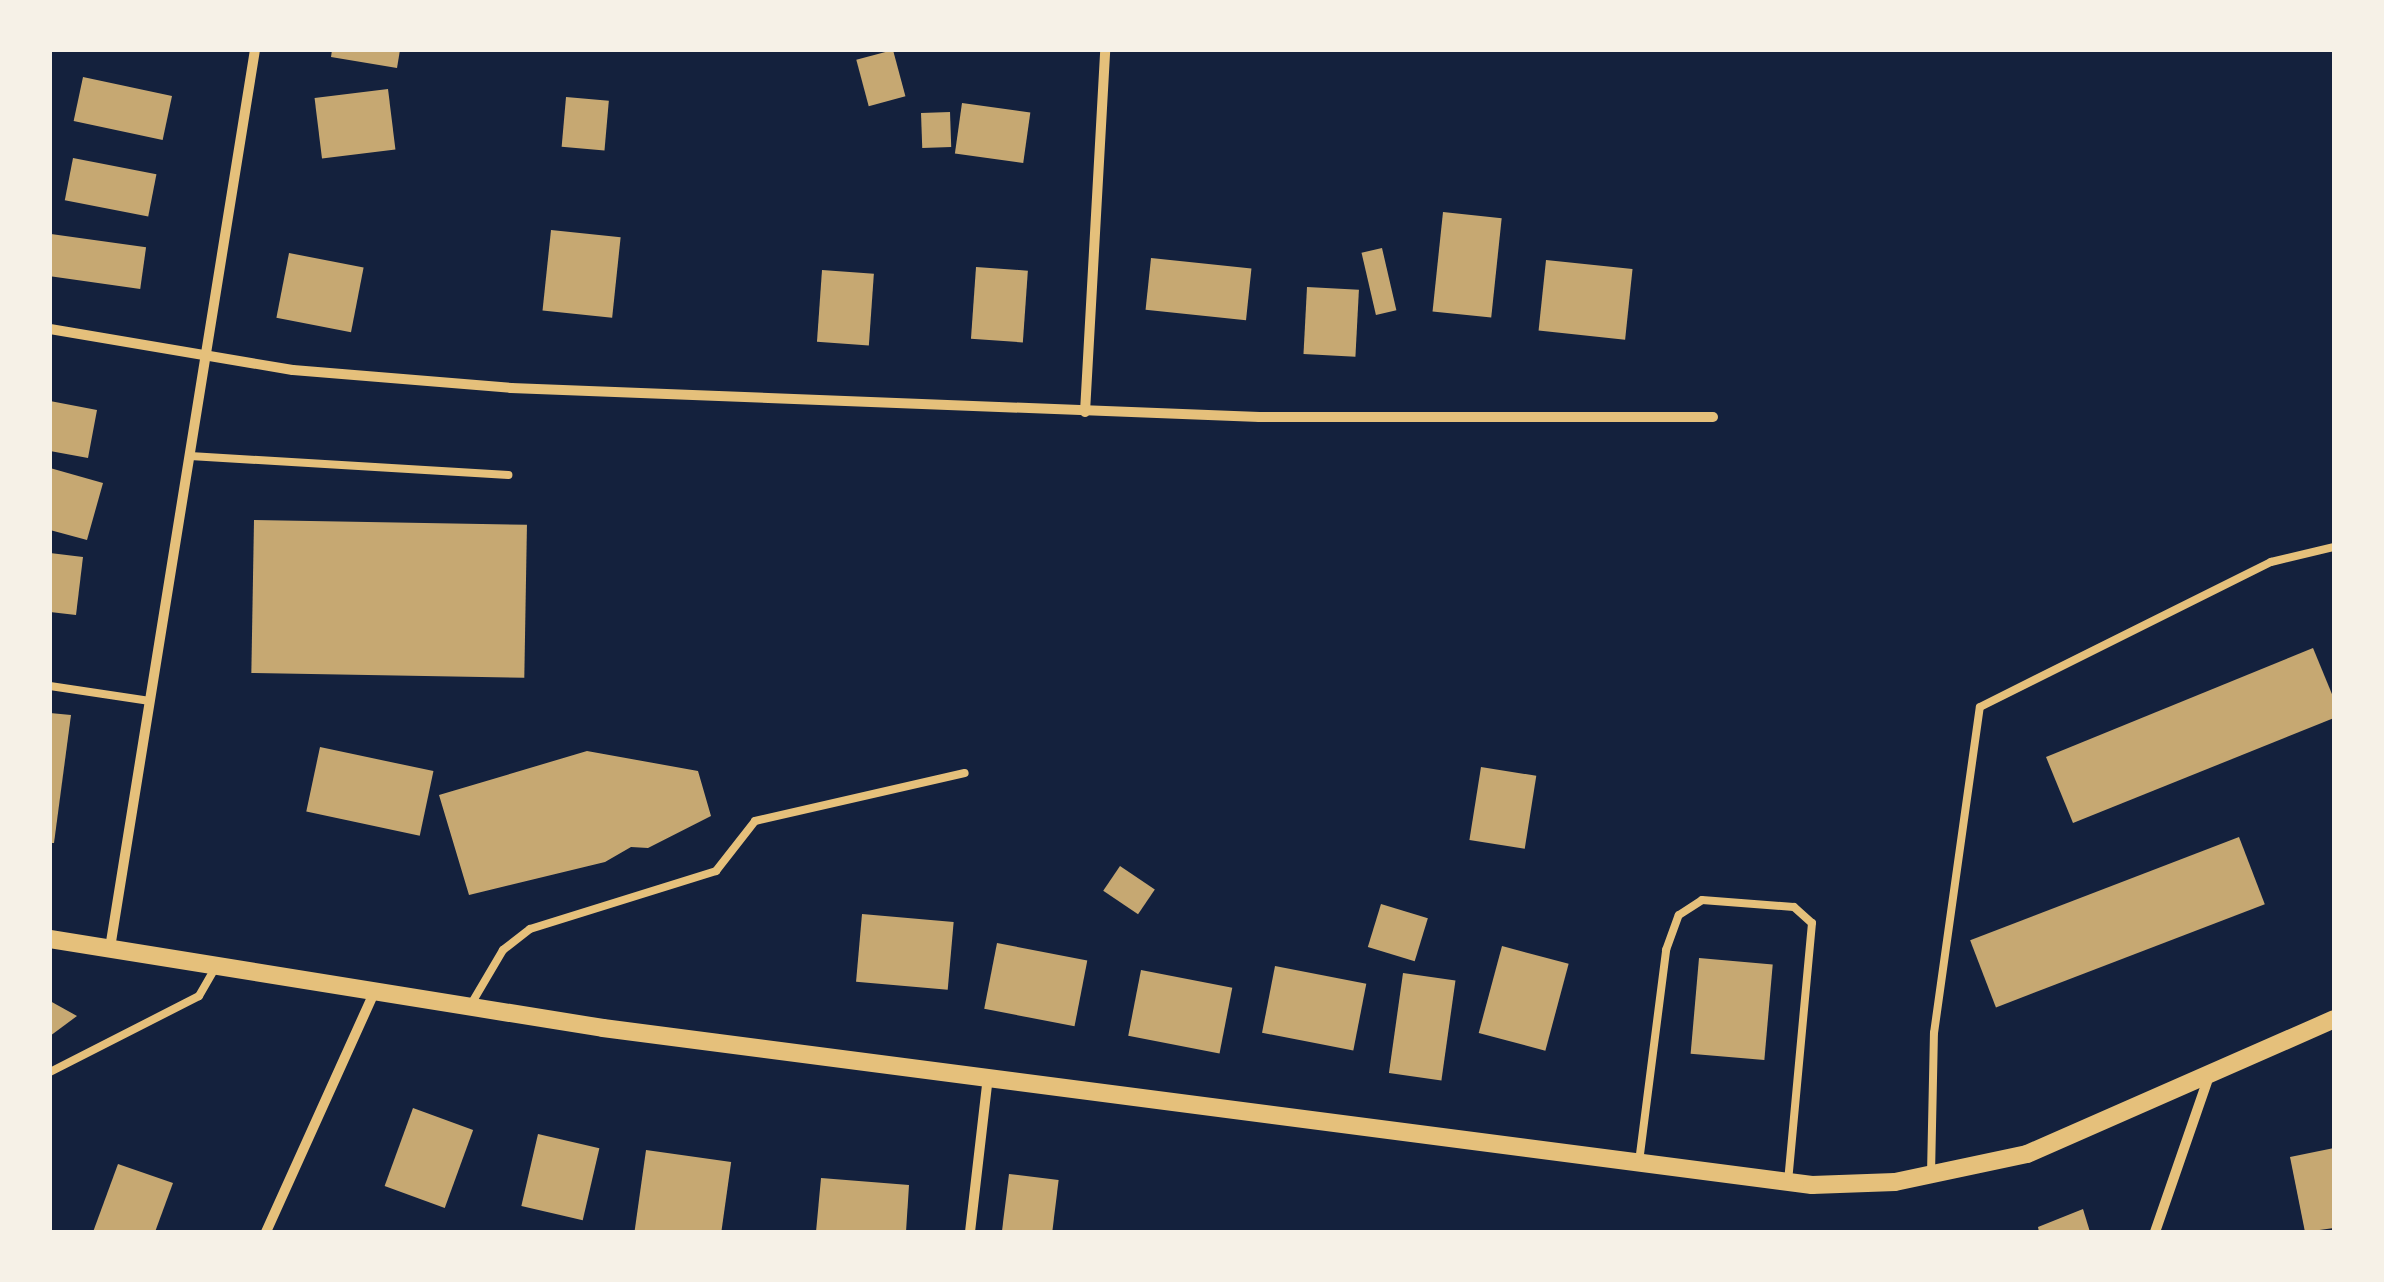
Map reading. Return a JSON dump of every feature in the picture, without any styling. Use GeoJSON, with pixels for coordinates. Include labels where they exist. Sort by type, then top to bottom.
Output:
{"type":"FeatureCollection","features":[{"type":"Feature","properties":{"kind":"street"},"geometry":{"type":"LineString","coordinates":[[110,948],[254,50]]}},
{"type":"Feature","properties":{"kind":"street"},"geometry":{"type":"LineString","coordinates":[[1084,412],[1105,50]]}},
{"type":"Feature","properties":{"kind":"street"},"geometry":{"type":"LineString","coordinates":[[50,329],[204,358],[511,388],[806,395],[1084,412],[1713,417]]}},
{"type":"Feature","properties":{"kind":"street"},"geometry":{"type":"LineString","coordinates":[[50,939],[470,1006],[1788,1182],[1931,1176],[2027,1154],[2334,1019]]}},
{"type":"Feature","properties":{"kind":"street"},"geometry":{"type":"LineString","coordinates":[[266,1232],[375,990]]}},
{"type":"Feature","properties":{"kind":"street"},"geometry":{"type":"LineString","coordinates":[[2155,1232],[2209,1076]]}},
{"type":"Feature","properties":{"kind":"street"},"geometry":{"type":"LineString","coordinates":[[970,1232],[988,1078]]}},
{"type":"Feature","properties":{"kind":"lane"},"geometry":{"type":"LineString","coordinates":[[190,456],[508,475]]}},
{"type":"Feature","properties":{"kind":"lane"},"geometry":{"type":"LineString","coordinates":[[1931,1176],[1934,1034],[1980,706],[2271,562],[2334,547]]}},
{"type":"Feature","properties":{"kind":"lane"},"geometry":{"type":"LineString","coordinates":[[50,686],[150,702]]}},
{"type":"Feature","properties":{"kind":"lane"},"geometry":{"type":"LineString","coordinates":[[470,1006],[503,950],[530,929],[716,871],[755,821],[966,773]]}},
{"type":"Feature","properties":{"kind":"lane"},"geometry":{"type":"LineString","coordinates":[[1639,1162],[1666,950],[1679,915],[1702,900],[1794,907],[1812,923],[1788,1182]]}},
{"type":"Feature","properties":{"kind":"lane"},"geometry":{"type":"LineString","coordinates":[[50,1072],[199,996],[217,966]]}},
{"type":"Feature","properties":{"kind":"building"},"geometry":{"type":"Polygon","coordinates":[[[332,50],[400,50],[397,68],[331,57],[332,50]]]}},
{"type":"Feature","properties":{"kind":"building"},"geometry":{"type":"Polygon","coordinates":[[[893,50],[905,96],[869,106],[856,60],[893,50]]]}},
{"type":"Feature","properties":{"kind":"building"},"geometry":{"type":"Polygon","coordinates":[[[83,77],[172,96],[163,140],[74,121],[83,77]]]}},
{"type":"Feature","properties":{"kind":"building"},"geometry":{"type":"Polygon","coordinates":[[[388,89],[395,150],[322,159],[315,98],[388,89]]]}},
{"type":"Feature","properties":{"kind":"building"},"geometry":{"type":"Polygon","coordinates":[[[566,97],[609,101],[604,151],[562,147],[566,97]]]}},
{"type":"Feature","properties":{"kind":"building"},"geometry":{"type":"Polygon","coordinates":[[[962,103],[1030,113],[1023,163],[955,154],[962,103]]]}},
{"type":"Feature","properties":{"kind":"building"},"geometry":{"type":"Polygon","coordinates":[[[950,112],[951,147],[922,148],[921,113],[950,112]]]}},
{"type":"Feature","properties":{"kind":"building"},"geometry":{"type":"Polygon","coordinates":[[[73,158],[156,174],[148,216],[65,200],[73,158]]]}},
{"type":"Feature","properties":{"kind":"building"},"geometry":{"type":"Polygon","coordinates":[[[1443,212],[1502,218],[1491,318],[1433,311],[1443,212]]]}},
{"type":"Feature","properties":{"kind":"building"},"geometry":{"type":"Polygon","coordinates":[[[551,230],[621,237],[612,318],[543,311],[551,230]]]}},
{"type":"Feature","properties":{"kind":"building"},"geometry":{"type":"Polygon","coordinates":[[[51,234],[146,247],[140,289],[50,276],[51,234]]]}},
{"type":"Feature","properties":{"kind":"building"},"geometry":{"type":"Polygon","coordinates":[[[1382,248],[1396,310],[1376,315],[1362,253],[1382,248]]]}},
{"type":"Feature","properties":{"kind":"building"},"geometry":{"type":"Polygon","coordinates":[[[289,253],[364,268],[351,332],[276,318],[289,253]]]}},
{"type":"Feature","properties":{"kind":"building"},"geometry":{"type":"Polygon","coordinates":[[[1151,258],[1251,269],[1246,320],[1146,310],[1151,258]]]}},
{"type":"Feature","properties":{"kind":"building"},"geometry":{"type":"Polygon","coordinates":[[[1546,260],[1633,269],[1625,340],[1539,331],[1546,260]]]}},
{"type":"Feature","properties":{"kind":"building"},"geometry":{"type":"Polygon","coordinates":[[[976,267],[1028,271],[1023,342],[971,339],[976,267]]]}},
{"type":"Feature","properties":{"kind":"building"},"geometry":{"type":"Polygon","coordinates":[[[822,270],[874,274],[869,345],[817,342],[822,270]]]}},
{"type":"Feature","properties":{"kind":"building"},"geometry":{"type":"Polygon","coordinates":[[[1307,287],[1359,290],[1355,357],[1303,354],[1307,287]]]}},
{"type":"Feature","properties":{"kind":"building"},"geometry":{"type":"Polygon","coordinates":[[[50,401],[97,410],[88,458],[50,451],[50,401]]]}},
{"type":"Feature","properties":{"kind":"building"},"geometry":{"type":"Polygon","coordinates":[[[50,468],[103,483],[87,540],[50,530],[50,468]]]}},
{"type":"Feature","properties":{"kind":"building"},"geometry":{"type":"Polygon","coordinates":[[[254,520],[527,525],[524,678],[251,673],[254,520]]]}},
{"type":"Feature","properties":{"kind":"building"},"geometry":{"type":"Polygon","coordinates":[[[50,553],[83,557],[76,615],[50,612],[50,553]]]}},
{"type":"Feature","properties":{"kind":"building"},"geometry":{"type":"Polygon","coordinates":[[[2313,648],[2334,699],[2334,718],[2073,823],[2046,757],[2313,648]]]}},
{"type":"Feature","properties":{"kind":"building"},"geometry":{"type":"Polygon","coordinates":[[[50,713],[71,715],[54,843],[50,843],[50,713]]]}},
{"type":"Feature","properties":{"kind":"building"},"geometry":{"type":"Polygon","coordinates":[[[320,747],[433,771],[420,836],[306,812],[320,747]]]}},
{"type":"Feature","properties":{"kind":"building"},"geometry":{"type":"Polygon","coordinates":[[[587,751],[698,771],[711,816],[648,848],[631,847],[605,862],[469,895],[439,795],[587,751]]]}},
{"type":"Feature","properties":{"kind":"building"},"geometry":{"type":"Polygon","coordinates":[[[1481,767],[1536,776],[1525,849],[1469,840],[1481,767]]]}},
{"type":"Feature","properties":{"kind":"building"},"geometry":{"type":"Polygon","coordinates":[[[2239,837],[2265,904],[1996,1007],[1970,940],[2239,837]]]}},
{"type":"Feature","properties":{"kind":"building"},"geometry":{"type":"Polygon","coordinates":[[[1120,866],[1155,889],[1138,914],[1103,891],[1120,866]]]}},
{"type":"Feature","properties":{"kind":"building"},"geometry":{"type":"Polygon","coordinates":[[[1381,904],[1428,918],[1415,961],[1368,947],[1381,904]]]}},
{"type":"Feature","properties":{"kind":"building"},"geometry":{"type":"Polygon","coordinates":[[[862,914],[954,922],[948,990],[856,982],[862,914]]]}},
{"type":"Feature","properties":{"kind":"building"},"geometry":{"type":"Polygon","coordinates":[[[997,943],[1087,961],[1075,1026],[984,1009],[997,943]]]}},
{"type":"Feature","properties":{"kind":"building"},"geometry":{"type":"Polygon","coordinates":[[[1502,946],[1569,964],[1545,1051],[1479,1033],[1502,946]]]}},
{"type":"Feature","properties":{"kind":"building"},"geometry":{"type":"Polygon","coordinates":[[[1699,958],[1773,964],[1764,1060],[1691,1054],[1699,958]]]}},
{"type":"Feature","properties":{"kind":"building"},"geometry":{"type":"Polygon","coordinates":[[[1275,966],[1366,984],[1353,1050],[1262,1033],[1275,966]]]}},
{"type":"Feature","properties":{"kind":"building"},"geometry":{"type":"Polygon","coordinates":[[[1141,970],[1232,988],[1220,1054],[1128,1036],[1141,970]]]}},
{"type":"Feature","properties":{"kind":"building"},"geometry":{"type":"Polygon","coordinates":[[[1403,973],[1455,980],[1441,1080],[1389,1073],[1403,973]]]}},
{"type":"Feature","properties":{"kind":"building"},"geometry":{"type":"Polygon","coordinates":[[[50,1001],[77,1016],[50,1036],[50,1001]]]}},
{"type":"Feature","properties":{"kind":"building"},"geometry":{"type":"Polygon","coordinates":[[[413,1108],[473,1130],[445,1208],[385,1186],[413,1108]]]}},
{"type":"Feature","properties":{"kind":"building"},"geometry":{"type":"Polygon","coordinates":[[[538,1134],[599,1148],[583,1220],[521,1206],[538,1134]]]}},
{"type":"Feature","properties":{"kind":"building"},"geometry":{"type":"Polygon","coordinates":[[[2334,1148],[2334,1228],[2305,1232],[2290,1157],[2334,1148]]]}},
{"type":"Feature","properties":{"kind":"building"},"geometry":{"type":"Polygon","coordinates":[[[646,1150],[731,1162],[721,1232],[635,1230],[646,1150]]]}},
{"type":"Feature","properties":{"kind":"building"},"geometry":{"type":"Polygon","coordinates":[[[118,1164],[173,1183],[155,1232],[93,1232],[118,1164]]]}},
{"type":"Feature","properties":{"kind":"building"},"geometry":{"type":"Polygon","coordinates":[[[1009,1174],[1059,1180],[1052,1232],[1002,1232],[1009,1174]]]}},
{"type":"Feature","properties":{"kind":"building"},"geometry":{"type":"Polygon","coordinates":[[[821,1178],[909,1185],[906,1232],[816,1232],[821,1178]]]}},
{"type":"Feature","properties":{"kind":"building"},"geometry":{"type":"Polygon","coordinates":[[[2083,1209],[2090,1232],[2039,1232],[2038,1227],[2083,1209]]]}}]}
